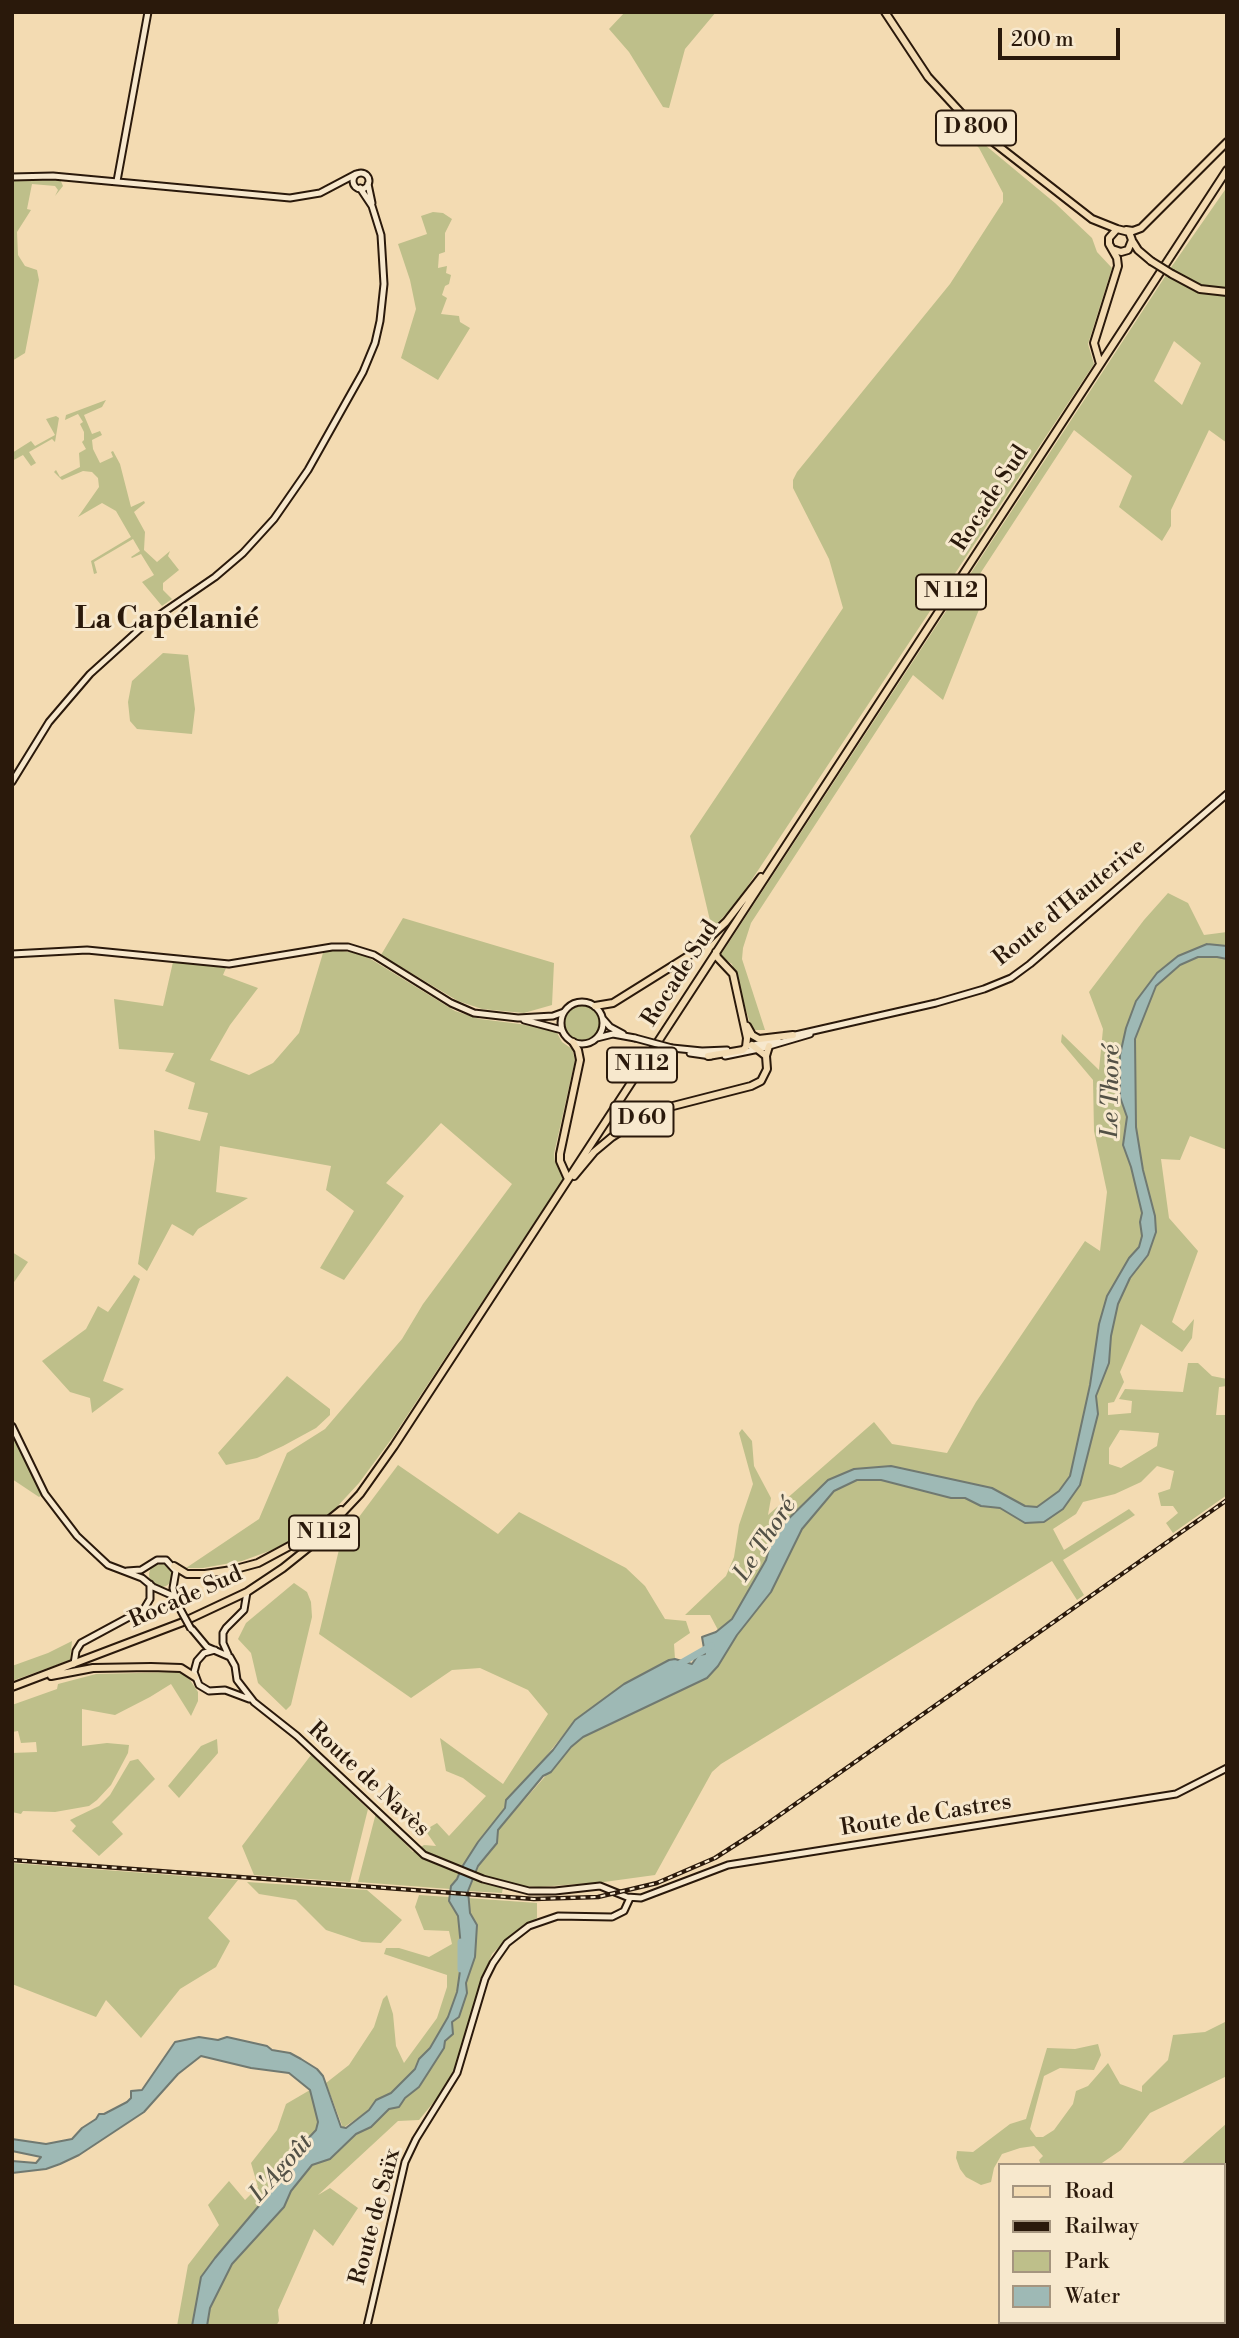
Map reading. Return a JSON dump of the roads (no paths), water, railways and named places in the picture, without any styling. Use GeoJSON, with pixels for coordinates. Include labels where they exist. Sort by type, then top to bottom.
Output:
{"type":"FeatureCollection","features":[{"type":"Feature","properties":{"kind":"main road","name":"D 800"},"geometry":{"type":"LineString","coordinates":[[886,12],[928,77],[957,111],[985,136],[1093,219],[1117,229]]}},
{"type":"Feature","properties":{"kind":"main road"},"geometry":{"type":"LineString","coordinates":[[1100,364],[1094,346],[1118,262],[1109,241],[1112,232],[1117,229],[1133,231],[1141,228],[1227,142]]}},
{"type":"Feature","properties":{"kind":"main road","name":"Rocade Sud"},"geometry":{"type":"LineString","coordinates":[[12,1687],[206,1613],[247,1592],[284,1568],[322,1535],[355,1500],[386,1458],[1227,170]]}},
{"type":"Feature","properties":{"kind":"main road"},"geometry":{"type":"LineString","coordinates":[[1198,214],[1227,175]]}},
{"type":"Feature","properties":{"kind":"main road","name":"D 800"},"geometry":{"type":"LineString","coordinates":[[1093,219],[1109,241]]}},
{"type":"Feature","properties":{"kind":"main road"},"geometry":{"type":"LineString","coordinates":[[1126,230],[1138,250],[1171,274],[1200,289],[1227,292]]}},
{"type":"Feature","properties":{"kind":"main road"},"geometry":{"type":"LineString","coordinates":[[1124,252],[1130,247],[1132,240]]}},
{"type":"Feature","properties":{"kind":"main road"},"geometry":{"type":"LineString","coordinates":[[1112,249],[1148,259]]}},
{"type":"Feature","properties":{"kind":"main road"},"geometry":{"type":"LineString","coordinates":[[595,1006],[613,1003],[675,967],[698,949],[733,914],[792,836]]}},
{"type":"Feature","properties":{"kind":"main road"},"geometry":{"type":"LineString","coordinates":[[716,952],[717,957],[733,974],[752,1047],[765,1056]]}},
{"type":"Feature","properties":{"kind":"main road"},"geometry":{"type":"LineString","coordinates":[[744,1018],[749,1032],[756,1038],[764,1040],[793,1035]]}},
{"type":"Feature","properties":{"kind":"main road"},"geometry":{"type":"LineString","coordinates":[[568,1179],[560,1154],[580,1060],[573,1042]]}},
{"type":"Feature","properties":{"kind":"main road","name":"D 60"},"geometry":{"type":"LineString","coordinates":[[532,1234],[582,1166],[612,1137],[637,1121],[673,1106],[757,1084],[765,1076],[765,1056],[769,1046]]}},
{"type":"Feature","properties":{"kind":"main road"},"geometry":{"type":"LineString","coordinates":[[708,1056],[752,1047]]}},
{"type":"Feature","properties":{"kind":"main road"},"geometry":{"type":"LineString","coordinates":[[174,1566],[190,1574],[215,1573],[245,1567],[274,1556],[329,1521],[386,1458]]}},
{"type":"Feature","properties":{"kind":"main road"},"geometry":{"type":"LineString","coordinates":[[12,1687],[68,1671],[93,1668],[181,1668],[195,1677]]}},
{"type":"Feature","properties":{"kind":"street"},"geometry":{"type":"LineString","coordinates":[[117,181],[148,12]]}},
{"type":"Feature","properties":{"kind":"street"},"geometry":{"type":"LineString","coordinates":[[12,177],[44,175],[290,198],[320,193],[342,184],[356,174],[366,175],[381,232],[383,272],[380,321],[367,363],[289,500],[265,531],[231,564],[142,627],[97,667],[49,722],[12,782]]}},
{"type":"Feature","properties":{"kind":"street"},"geometry":{"type":"LineString","coordinates":[[356,174],[354,178],[358,187],[372,206]]}},
{"type":"Feature","properties":{"kind":"street"},"geometry":{"type":"LineString","coordinates":[[342,184],[358,187],[368,184]]}},
{"type":"Feature","properties":{"kind":"street","name":"Route d'Hauterive"},"geometry":{"type":"LineString","coordinates":[[595,1006],[610,1027],[625,1035],[708,1056],[732,1055],[793,1035],[984,989],[1011,978],[1030,964],[1227,794]]}},
{"type":"Feature","properties":{"kind":"street"},"geometry":{"type":"LineString","coordinates":[[12,954],[89,950],[229,964],[338,946],[359,949],[374,955],[461,1008],[559,1028],[573,1042]]}},
{"type":"Feature","properties":{"kind":"street"},"geometry":{"type":"LineString","coordinates":[[518,1018],[553,1016],[580,1002],[595,1006]]}},
{"type":"Feature","properties":{"kind":"street"},"geometry":{"type":"LineString","coordinates":[[562,1031],[564,1012]]}},
{"type":"Feature","properties":{"kind":"street"},"geometry":{"type":"LineString","coordinates":[[597,1038],[603,1019]]}},
{"type":"Feature","properties":{"kind":"street","name":"Route d'Hauterive"},"geometry":{"type":"LineString","coordinates":[[672,1048],[713,1051],[769,1046],[836,1026]]}},
{"type":"Feature","properties":{"kind":"street","name":"Route d'Hauterive"},"geometry":{"type":"LineString","coordinates":[[573,1042],[588,1043],[611,1034],[625,1035]]}},
{"type":"Feature","properties":{"kind":"street"},"geometry":{"type":"LineString","coordinates":[[12,1426],[39,1483],[59,1515],[112,1567],[171,1595],[200,1646],[195,1677]]}},
{"type":"Feature","properties":{"kind":"street"},"geometry":{"type":"LineString","coordinates":[[74,1664],[76,1651],[81,1643],[144,1609],[150,1599],[146,1574],[152,1563],[162,1560],[174,1566],[177,1575],[174,1594],[179,1607]]}},
{"type":"Feature","properties":{"kind":"street"},"geometry":{"type":"LineString","coordinates":[[124,1571],[138,1571],[149,1567]]}},
{"type":"Feature","properties":{"kind":"street"},"geometry":{"type":"LineString","coordinates":[[161,1590],[174,1583]]}},
{"type":"Feature","properties":{"kind":"street","name":"Route de Navès"},"geometry":{"type":"LineString","coordinates":[[247,1592],[244,1610],[223,1633],[223,1643],[235,1666],[241,1687],[254,1702],[298,1737],[424,1855],[483,1879],[514,1888],[536,1891],[600,1886],[630,1898]]}},
{"type":"Feature","properties":{"kind":"street"},"geometry":{"type":"LineString","coordinates":[[192,1629],[203,1644],[230,1657]]}},
{"type":"Feature","properties":{"kind":"street"},"geometry":{"type":"LineString","coordinates":[[200,1657],[215,1650]]}},
{"type":"Feature","properties":{"kind":"street"},"geometry":{"type":"LineString","coordinates":[[225,1690],[236,1676]]}},
{"type":"Feature","properties":{"kind":"street","name":"Route de Navès"},"geometry":{"type":"LineString","coordinates":[[195,1677],[199,1685],[209,1691],[225,1690],[254,1702]]}},
{"type":"Feature","properties":{"kind":"street","name":"Route de Castres"},"geometry":{"type":"LineString","coordinates":[[630,1898],[646,1897],[728,1865],[1177,1794],[1227,1768]]}},
{"type":"Feature","properties":{"kind":"street","name":"Route de Saïx"},"geometry":{"type":"LineString","coordinates":[[367,2326],[405,2162],[416,2139],[457,2073],[485,1979],[496,1957],[514,1937],[537,1923],[565,1916],[612,1917],[624,1911],[630,1898]]}},
{"type":"Feature","properties":{"kind":"water"},"geometry":{"type":"Polygon","coordinates":[[[1207,944],[1227,946],[1227,959],[1198,957],[1180,965],[1156,986],[1135,1039],[1136,1127],[1156,1232],[1148,1255],[1130,1278],[1118,1304],[1109,1363],[1096,1396],[1098,1414],[1080,1485],[1063,1509],[1044,1522],[1025,1523],[1000,1508],[981,1506],[965,1498],[951,1498],[881,1480],[857,1480],[834,1491],[802,1529],[771,1592],[707,1678],[583,1737],[571,1747],[551,1772],[543,1776],[498,1830],[497,1843],[478,1866],[468,1891],[470,1913],[477,1925],[475,1957],[459,2017],[452,2022],[453,2034],[445,2041],[444,2048],[419,2087],[405,2098],[399,2107],[389,2109],[371,2127],[356,2134],[330,2159],[312,2165],[291,2191],[284,2207],[232,2264],[210,2308],[207,2326],[192,2326],[201,2277],[263,2201],[282,2171],[306,2148],[302,2145],[316,2130],[318,2122],[310,2090],[289,2073],[251,2068],[201,2056],[178,2074],[144,2112],[79,2155],[60,2164],[46,2169],[12,2173],[12,2161],[36,2163],[41,2157],[12,2151],[12,2139],[46,2144],[72,2139],[99,2114],[127,2102],[131,2098],[131,2091],[142,2090],[175,2042],[199,2037],[218,2040],[227,2037],[267,2046],[301,2059],[323,2076],[341,2127],[346,2128],[369,2110],[376,2100],[391,2093],[415,2069],[448,2017],[457,1992],[462,1957],[458,1916],[449,1901],[451,1886],[478,1842],[505,1808],[506,1800],[553,1750],[575,1720],[624,1684],[669,1660],[692,1664],[698,1655],[705,1654],[702,1637],[716,1632],[732,1619],[766,1560],[773,1534],[828,1480],[854,1469],[891,1466],[992,1488],[1025,1506],[1037,1507],[1059,1491],[1070,1476],[1090,1385],[1099,1324],[1107,1296],[1129,1258],[1139,1247],[1142,1236],[1142,1213],[1123,1145],[1127,1117],[1120,1097],[1120,1055],[1126,1028],[1136,1001],[1157,973],[1178,956],[1207,944]]]}},
{"type":"Feature","properties":{"kind":"waterway","name":"Le Thoré"},"geometry":{"type":"LineString","coordinates":[[676,1666],[711,1646]]}},
{"type":"Feature","properties":{"kind":"waterway","name":"Le Thoré"},"geometry":{"type":"LineString","coordinates":[[461,1942],[461,1969]]}},
{"type":"Feature","properties":{"kind":"railway"},"geometry":{"type":"LineString","coordinates":[[12,1860],[534,1899],[598,1897],[657,1883],[715,1858],[757,1831],[1227,1500]]}},
{"type":"Feature","properties":{"kind":"district","name":"La Capélanié"},"geometry":{"type":"Point","coordinates":[167,621]}},
{"type":"Feature","properties":{"kind":"water label","name":"L'Agoût"},"geometry":{"type":"Point","coordinates":[282,2169]}}]}
